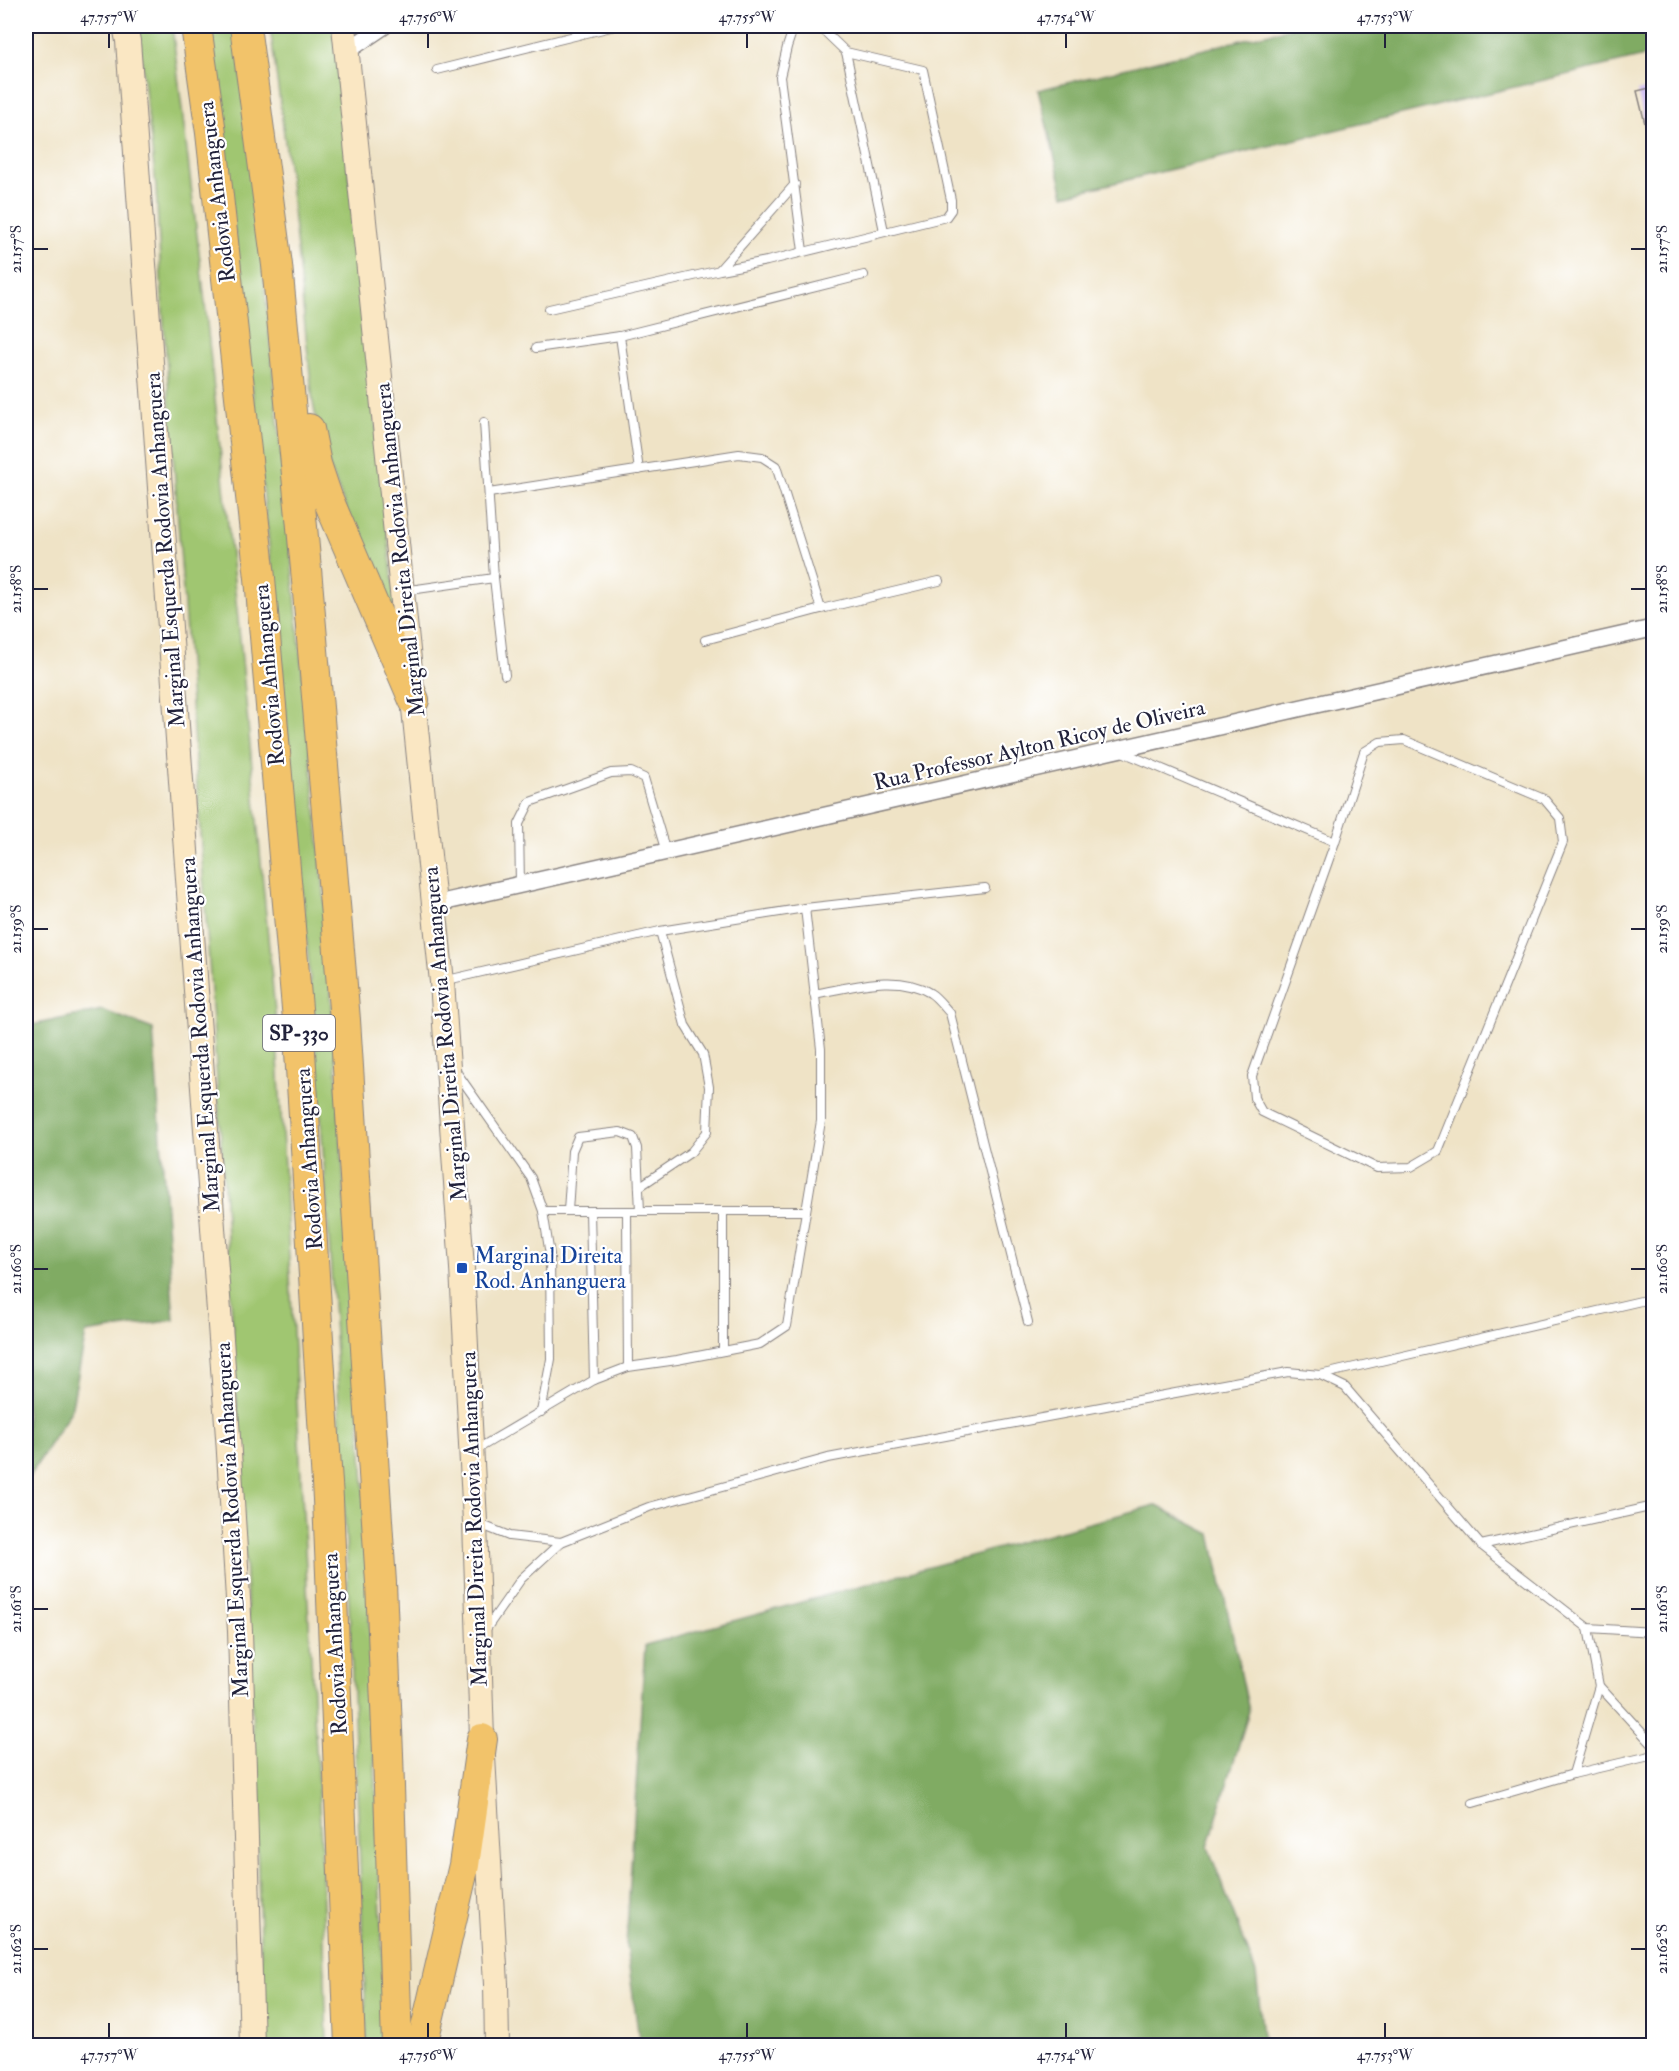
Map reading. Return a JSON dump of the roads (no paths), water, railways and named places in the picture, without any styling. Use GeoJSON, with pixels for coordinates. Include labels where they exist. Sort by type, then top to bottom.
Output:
{"type":"FeatureCollection","features":[{"type":"Feature","properties":{"kind":"highway","name":"Rodovia Anhanguera"},"geometry":{"type":"LineString","coordinates":[[196,26],[211,133],[260,578],[298,1020],[328,1499],[350,2046]]}},
{"type":"Feature","properties":{"kind":"highway","name":"Rodovia Anhanguera"},"geometry":{"type":"LineString","coordinates":[[245,26],[278,265],[345,1020],[381,1583],[397,2046]]}},
{"type":"Feature","properties":{"kind":"highway"},"geometry":{"type":"LineString","coordinates":[[278,265],[316,464],[327,497],[414,700]]}},
{"type":"Feature","properties":{"kind":"highway"},"geometry":{"type":"LineString","coordinates":[[422,2046],[464,1865],[482,1739]]}},
{"type":"Feature","properties":{"kind":"street","name":"Marginal Esquerda Rodovia Anhanguera"},"geometry":{"type":"LineString","coordinates":[[125,26],[128,41],[229,1449],[240,1631],[252,2046]]}},
{"type":"Feature","properties":{"kind":"street","name":"Marginal Direita Rodovia Anhanguera"},"geometry":{"type":"LineString","coordinates":[[344,26],[442,982],[462,1268],[475,1522],[482,1739],[496,1984],[496,2046]]}},
{"type":"Feature","properties":{"kind":"street"},"geometry":{"type":"LineString","coordinates":[[347,51],[384,26]]}},
{"type":"Feature","properties":{"kind":"street","name":"Rua Professor Aylton Ricoy de Oliveira"},"geometry":{"type":"LineString","coordinates":[[435,904],[1653,628]]}},
{"type":"Feature","properties":{"kind":"lane"},"geometry":{"type":"LineString","coordinates":[[437,70],[615,26]]}},
{"type":"Feature","properties":{"kind":"lane"},"geometry":{"type":"LineString","coordinates":[[794,26],[780,77],[803,250]]}},
{"type":"Feature","properties":{"kind":"lane"},"geometry":{"type":"LineString","coordinates":[[549,309],[767,261],[803,250],[946,217],[951,210],[951,200],[923,70],[846,52],[819,26]]}},
{"type":"Feature","properties":{"kind":"lane"},"geometry":{"type":"LineString","coordinates":[[846,52],[884,231]]}},
{"type":"Feature","properties":{"kind":"lane"},"geometry":{"type":"LineString","coordinates":[[720,270],[795,184]]}},
{"type":"Feature","properties":{"kind":"lane"},"geometry":{"type":"LineString","coordinates":[[536,348],[620,336],[864,275]]}},
{"type":"Feature","properties":{"kind":"lane"},"geometry":{"type":"LineString","coordinates":[[620,336],[639,470]]}},
{"type":"Feature","properties":{"kind":"lane"},"geometry":{"type":"LineString","coordinates":[[484,422],[494,578],[505,675]]}},
{"type":"Feature","properties":{"kind":"lane"},"geometry":{"type":"LineString","coordinates":[[489,493],[739,454],[762,457],[776,466],[821,609]]}},
{"type":"Feature","properties":{"kind":"lane"},"geometry":{"type":"LineString","coordinates":[[403,591],[494,578]]}},
{"type":"Feature","properties":{"kind":"lane"},"geometry":{"type":"LineString","coordinates":[[705,640],[939,581]]}},
{"type":"Feature","properties":{"kind":"lane"},"geometry":{"type":"LineString","coordinates":[[1404,740],[1544,799],[1560,818],[1563,842],[1438,1151],[1411,1167],[1377,1168],[1262,1112],[1254,1098],[1252,1076],[1335,842],[1364,752],[1380,742],[1404,740]]}},
{"type":"Feature","properties":{"kind":"lane"},"geometry":{"type":"LineString","coordinates":[[1117,749],[1159,769],[1335,842]]}},
{"type":"Feature","properties":{"kind":"lane"},"geometry":{"type":"LineString","coordinates":[[520,885],[519,824],[530,802],[611,773],[631,772],[644,778],[666,852]]}},
{"type":"Feature","properties":{"kind":"lane"},"geometry":{"type":"LineString","coordinates":[[442,982],[660,931],[805,908],[985,888]]}},
{"type":"Feature","properties":{"kind":"lane"},"geometry":{"type":"LineString","coordinates":[[471,1453],[594,1380],[628,1366],[760,1344],[787,1326],[821,1121],[821,1049],[805,908]]}},
{"type":"Feature","properties":{"kind":"lane"},"geometry":{"type":"LineString","coordinates":[[639,1187],[692,1152],[707,1132],[709,1087],[703,1054],[686,1025],[660,931]]}},
{"type":"Feature","properties":{"kind":"lane"},"geometry":{"type":"LineString","coordinates":[[814,994],[882,982],[911,985],[931,993],[950,1013],[1028,1322]]}},
{"type":"Feature","properties":{"kind":"lane"},"geometry":{"type":"LineString","coordinates":[[447,1060],[531,1179],[543,1211],[550,1255],[551,1359],[541,1412]]}},
{"type":"Feature","properties":{"kind":"lane"},"geometry":{"type":"LineString","coordinates":[[568,1211],[572,1151],[578,1137],[620,1132],[633,1137],[637,1148],[640,1211]]}},
{"type":"Feature","properties":{"kind":"lane"},"geometry":{"type":"LineString","coordinates":[[543,1211],[806,1211]]}},
{"type":"Feature","properties":{"kind":"lane"},"geometry":{"type":"LineString","coordinates":[[590,1211],[594,1380]]}},
{"type":"Feature","properties":{"kind":"lane"},"geometry":{"type":"LineString","coordinates":[[627,1211],[628,1366]]}},
{"type":"Feature","properties":{"kind":"lane"},"geometry":{"type":"LineString","coordinates":[[723,1211],[723,1351]]}},
{"type":"Feature","properties":{"kind":"lane"},"geometry":{"type":"LineString","coordinates":[[479,1640],[520,1579],[561,1542],[649,1507],[828,1458],[1288,1372],[1320,1375],[1653,1298]]}},
{"type":"Feature","properties":{"kind":"lane"},"geometry":{"type":"LineString","coordinates":[[1320,1375],[1345,1387],[1481,1545],[1588,1628],[1653,1632]]}},
{"type":"Feature","properties":{"kind":"lane"},"geometry":{"type":"LineString","coordinates":[[1481,1545],[1653,1506]]}},
{"type":"Feature","properties":{"kind":"lane"},"geometry":{"type":"LineString","coordinates":[[475,1522],[509,1536],[561,1542]]}},
{"type":"Feature","properties":{"kind":"lane"},"geometry":{"type":"LineString","coordinates":[[1573,1774],[1599,1686],[1588,1628]]}},
{"type":"Feature","properties":{"kind":"lane"},"geometry":{"type":"LineString","coordinates":[[1599,1686],[1653,1746]]}},
{"type":"Feature","properties":{"kind":"lane"},"geometry":{"type":"LineString","coordinates":[[1473,1803],[1573,1774],[1653,1755]]}},
{"type":"Feature","properties":{"kind":"place","name":"Marginal Direita Rod. Anhanguera"},"geometry":{"type":"Point","coordinates":[462,1268]}}]}
